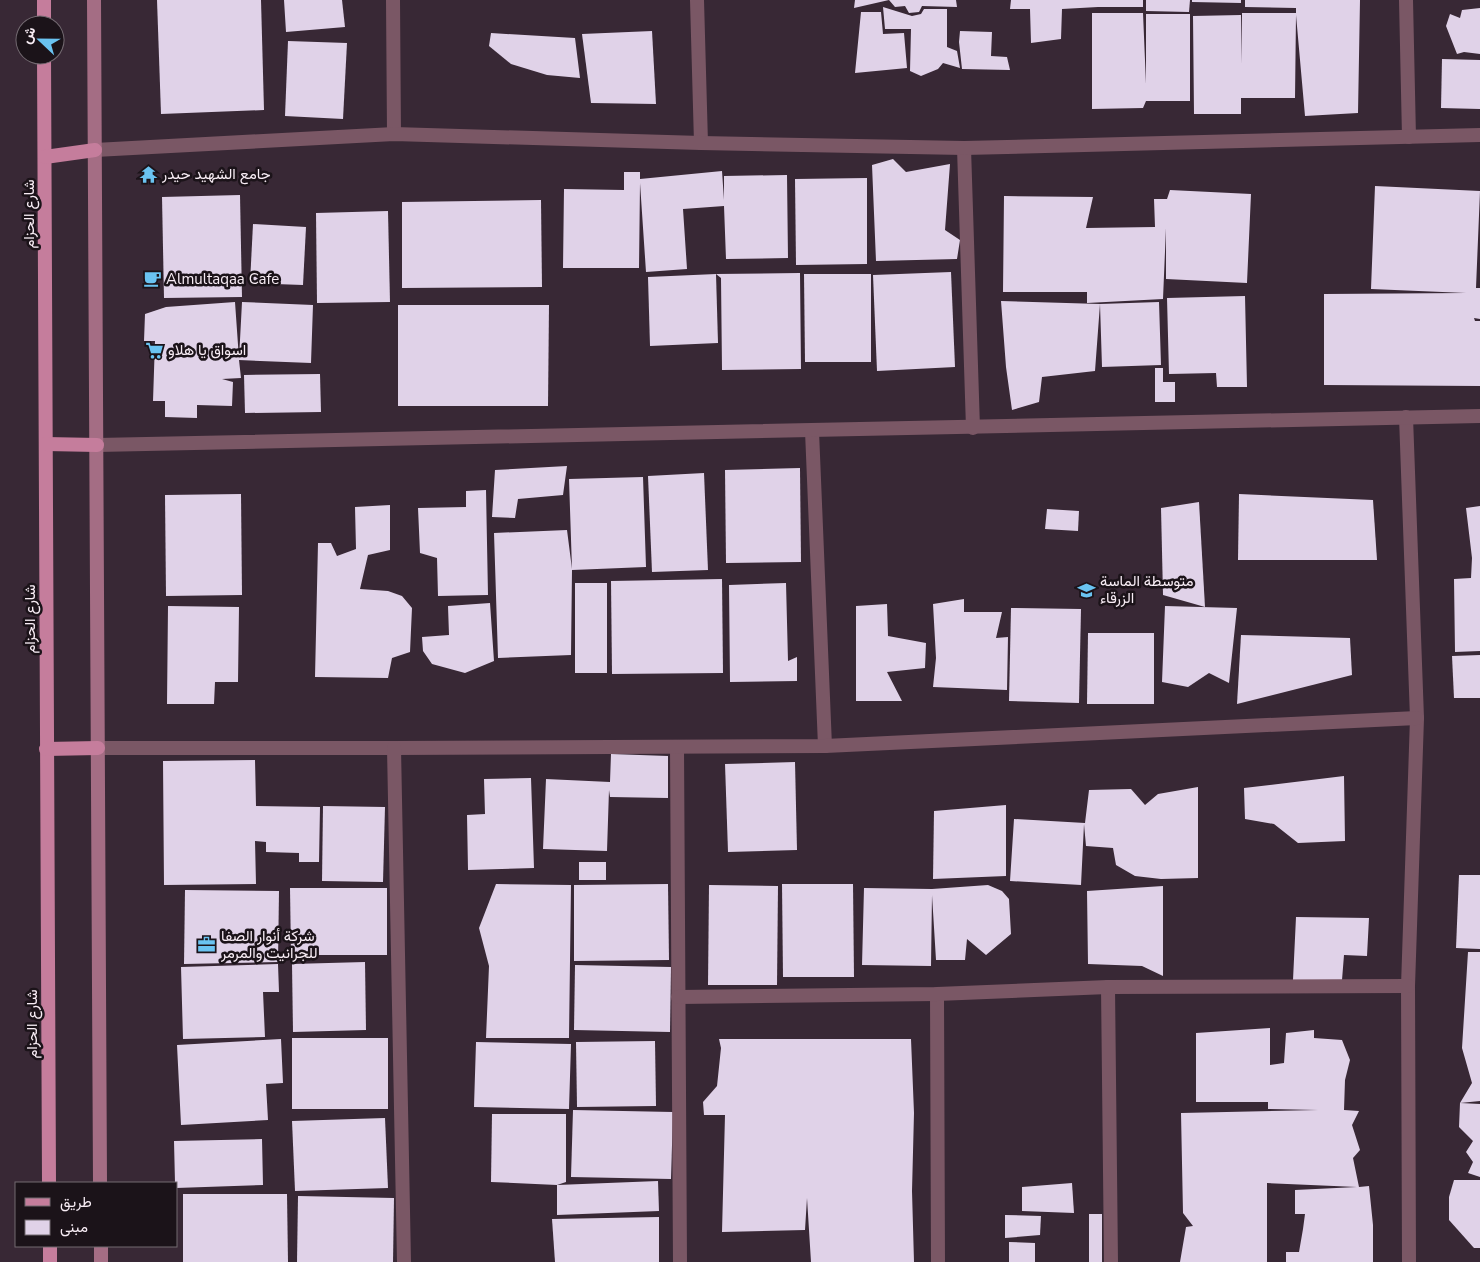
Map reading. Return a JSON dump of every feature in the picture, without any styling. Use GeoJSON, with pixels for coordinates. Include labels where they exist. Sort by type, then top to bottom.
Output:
{"type":"FeatureCollection","features":[{"type":"Feature","properties":{"kind":"main road"},"geometry":{"type":"LineString","coordinates":[[44,0],[44,15]]}},
{"type":"Feature","properties":{"kind":"main road"},"geometry":{"type":"LineString","coordinates":[[94,0],[100,1182]]}},
{"type":"Feature","properties":{"kind":"main road","name":"شارع الحزام"},"geometry":{"type":"LineString","coordinates":[[44,65],[49,1182]]}},
{"type":"Feature","properties":{"kind":"main road"},"geometry":{"type":"LineString","coordinates":[[45,157],[95,150]]}},
{"type":"Feature","properties":{"kind":"main road"},"geometry":{"type":"LineString","coordinates":[[46,444],[97,445]]}},
{"type":"Feature","properties":{"kind":"main road"},"geometry":{"type":"LineString","coordinates":[[46,748],[98,748]]}},
{"type":"Feature","properties":{"kind":"main road"},"geometry":{"type":"LineString","coordinates":[[50,1247],[50,1262]]}},
{"type":"Feature","properties":{"kind":"main road"},"geometry":{"type":"LineString","coordinates":[[101,1247],[101,1262]]}},
{"type":"Feature","properties":{"kind":"street"},"geometry":{"type":"LineString","coordinates":[[393,0],[394,134]]}},
{"type":"Feature","properties":{"kind":"street"},"geometry":{"type":"LineString","coordinates":[[697,0],[701,142]]}},
{"type":"Feature","properties":{"kind":"street"},"geometry":{"type":"LineString","coordinates":[[1406,0],[1410,137]]}},
{"type":"Feature","properties":{"kind":"street"},"geometry":{"type":"LineString","coordinates":[[95,150],[394,134],[964,148],[1480,135]]}},
{"type":"Feature","properties":{"kind":"street"},"geometry":{"type":"LineString","coordinates":[[964,148],[972,428]]}},
{"type":"Feature","properties":{"kind":"street"},"geometry":{"type":"LineString","coordinates":[[97,445],[1480,416]]}},
{"type":"Feature","properties":{"kind":"street"},"geometry":{"type":"LineString","coordinates":[[1406,417],[1417,718],[1408,986],[1410,1262]]}},
{"type":"Feature","properties":{"kind":"street"},"geometry":{"type":"LineString","coordinates":[[812,431],[825,746]]}},
{"type":"Feature","properties":{"kind":"street"},"geometry":{"type":"LineString","coordinates":[[98,748],[825,746],[1417,718]]}},
{"type":"Feature","properties":{"kind":"street"},"geometry":{"type":"LineString","coordinates":[[677,747],[680,1262]]}},
{"type":"Feature","properties":{"kind":"street"},"geometry":{"type":"LineString","coordinates":[[394,748],[404,1262]]}},
{"type":"Feature","properties":{"kind":"street"},"geometry":{"type":"LineString","coordinates":[[678,997],[937,994],[1108,987],[1408,986]]}},
{"type":"Feature","properties":{"kind":"street"},"geometry":{"type":"LineString","coordinates":[[1108,987],[1111,1262]]}},
{"type":"Feature","properties":{"kind":"street"},"geometry":{"type":"LineString","coordinates":[[937,994],[938,1262]]}},
{"type":"Feature","properties":{"kind":"building"},"geometry":{"type":"Polygon","coordinates":[[[157,0],[261,0],[264,110],[161,114],[157,0]]]}},
{"type":"Feature","properties":{"kind":"building"},"geometry":{"type":"Polygon","coordinates":[[[284,0],[342,0],[345,27],[286,32],[284,0]]]}},
{"type":"Feature","properties":{"kind":"building"},"geometry":{"type":"Polygon","coordinates":[[[855,0],[889,0],[854,8],[855,0]]]}},
{"type":"Feature","properties":{"kind":"building"},"geometry":{"type":"Polygon","coordinates":[[[889,0],[956,0],[957,7],[922,6],[919,12],[909,13],[905,6],[895,7],[889,0]]]}},
{"type":"Feature","properties":{"kind":"building"},"geometry":{"type":"Polygon","coordinates":[[[1011,0],[1143,0],[1143,7],[1062,9],[1061,39],[1031,43],[1030,9],[1010,9],[1011,0]]]}},
{"type":"Feature","properties":{"kind":"building"},"geometry":{"type":"Polygon","coordinates":[[[1146,0],[1190,0],[1189,12],[1146,11],[1146,0]]]}},
{"type":"Feature","properties":{"kind":"building"},"geometry":{"type":"Polygon","coordinates":[[[1192,0],[1241,0],[1241,3],[1192,2],[1192,0]]]}},
{"type":"Feature","properties":{"kind":"building"},"geometry":{"type":"Polygon","coordinates":[[[1245,0],[1360,0],[1358,113],[1305,116],[1296,15],[1295,98],[1241,98],[1241,114],[1194,114],[1193,16],[1241,15],[1242,64],[1242,13],[1296,13],[1296,8],[1245,7],[1245,0]]]}},
{"type":"Feature","properties":{"kind":"building"},"geometry":{"type":"Polygon","coordinates":[[[883,7],[912,16],[921,14],[924,9],[947,9],[947,47],[957,51],[960,68],[943,63],[938,69],[921,76],[910,71],[911,29],[885,29],[883,7]]]}},
{"type":"Feature","properties":{"kind":"building"},"geometry":{"type":"Polygon","coordinates":[[[1480,8],[1480,54],[1464,52],[1457,54],[1446,26],[1450,14],[1460,18],[1462,10],[1480,8]]]}},
{"type":"Feature","properties":{"kind":"building"},"geometry":{"type":"Polygon","coordinates":[[[861,12],[881,12],[883,34],[904,33],[907,68],[855,73],[861,12]]]}},
{"type":"Feature","properties":{"kind":"building"},"geometry":{"type":"Polygon","coordinates":[[[1092,13],[1143,13],[1146,84],[1146,14],[1190,14],[1190,101],[1146,101],[1143,108],[1092,109],[1092,13]]]}},
{"type":"Feature","properties":{"kind":"building"},"geometry":{"type":"Polygon","coordinates":[[[652,31],[656,104],[591,103],[582,34],[652,31]]]}},
{"type":"Feature","properties":{"kind":"building"},"geometry":{"type":"Polygon","coordinates":[[[960,31],[992,32],[991,56],[1007,57],[1010,70],[962,69],[959,42],[960,31]]]}},
{"type":"Feature","properties":{"kind":"building"},"geometry":{"type":"Polygon","coordinates":[[[491,33],[575,38],[580,78],[547,75],[511,64],[489,46],[491,33]]]}},
{"type":"Feature","properties":{"kind":"building"},"geometry":{"type":"Polygon","coordinates":[[[288,41],[347,43],[343,119],[285,116],[288,41]]]}},
{"type":"Feature","properties":{"kind":"building"},"geometry":{"type":"Polygon","coordinates":[[[1442,59],[1480,60],[1480,109],[1441,108],[1442,59]]]}},
{"type":"Feature","properties":{"kind":"building"},"geometry":{"type":"Polygon","coordinates":[[[893,159],[906,172],[950,164],[945,230],[960,240],[957,259],[876,261],[872,165],[893,159]]]}},
{"type":"Feature","properties":{"kind":"building"},"geometry":{"type":"Polygon","coordinates":[[[722,171],[724,200],[724,176],[787,175],[788,258],[726,259],[724,206],[683,209],[687,269],[646,272],[640,183],[639,268],[563,268],[564,189],[624,190],[624,172],[640,172],[640,179],[722,171]]]}},
{"type":"Feature","properties":{"kind":"building"},"geometry":{"type":"Polygon","coordinates":[[[867,178],[867,264],[796,265],[795,179],[867,178]]]}},
{"type":"Feature","properties":{"kind":"building"},"geometry":{"type":"Polygon","coordinates":[[[1375,186],[1480,191],[1476,288],[1480,288],[1480,319],[1474,318],[1475,321],[1480,321],[1480,386],[1324,385],[1324,294],[1466,293],[1371,289],[1375,186]]]}},
{"type":"Feature","properties":{"kind":"building"},"geometry":{"type":"Polygon","coordinates":[[[1170,190],[1251,194],[1247,283],[1166,279],[1166,228],[1163,299],[1087,303],[1087,292],[1003,292],[1004,196],[1093,197],[1086,228],[1155,227],[1154,199],[1167,199],[1170,190]]]}},
{"type":"Feature","properties":{"kind":"building"},"geometry":{"type":"Polygon","coordinates":[[[240,195],[242,297],[164,298],[162,197],[240,195]]]}},
{"type":"Feature","properties":{"kind":"building"},"geometry":{"type":"Polygon","coordinates":[[[541,200],[542,287],[402,288],[402,202],[541,200]]]}},
{"type":"Feature","properties":{"kind":"building"},"geometry":{"type":"Polygon","coordinates":[[[388,211],[390,302],[317,303],[316,213],[388,211]]]}},
{"type":"Feature","properties":{"kind":"building"},"geometry":{"type":"Polygon","coordinates":[[[253,224],[306,227],[303,285],[250,283],[253,224]]]}},
{"type":"Feature","properties":{"kind":"building"},"geometry":{"type":"Polygon","coordinates":[[[951,272],[955,367],[877,371],[873,275],[951,272]]]}},
{"type":"Feature","properties":{"kind":"building"},"geometry":{"type":"Polygon","coordinates":[[[800,273],[801,369],[722,370],[721,278],[716,274],[800,273]]]}},
{"type":"Feature","properties":{"kind":"building"},"geometry":{"type":"Polygon","coordinates":[[[716,274],[718,343],[650,346],[648,277],[716,274]]]}},
{"type":"Feature","properties":{"kind":"building"},"geometry":{"type":"Polygon","coordinates":[[[804,274],[871,274],[871,362],[805,362],[804,274]]]}},
{"type":"Feature","properties":{"kind":"building"},"geometry":{"type":"Polygon","coordinates":[[[1245,296],[1247,387],[1217,387],[1216,373],[1169,374],[1167,298],[1245,296]]]}},
{"type":"Feature","properties":{"kind":"building"},"geometry":{"type":"Polygon","coordinates":[[[1001,301],[1100,304],[1095,371],[1042,377],[1039,402],[1012,410],[1006,367],[1001,301]]]}},
{"type":"Feature","properties":{"kind":"building"},"geometry":{"type":"Polygon","coordinates":[[[235,302],[239,359],[242,302],[313,305],[311,363],[239,360],[241,378],[222,379],[233,382],[232,406],[197,405],[197,418],[165,417],[165,401],[153,401],[155,341],[144,341],[145,314],[166,307],[235,302]]]}},
{"type":"Feature","properties":{"kind":"building"},"geometry":{"type":"Polygon","coordinates":[[[1159,302],[1161,365],[1102,367],[1100,304],[1159,302]]]}},
{"type":"Feature","properties":{"kind":"building"},"geometry":{"type":"Polygon","coordinates":[[[398,305],[549,305],[548,406],[398,406],[398,305]]]}},
{"type":"Feature","properties":{"kind":"building"},"geometry":{"type":"Polygon","coordinates":[[[1155,368],[1163,368],[1163,382],[1175,382],[1175,402],[1155,402],[1155,368]]]}},
{"type":"Feature","properties":{"kind":"building"},"geometry":{"type":"Polygon","coordinates":[[[320,374],[321,412],[245,413],[244,375],[320,374]]]}},
{"type":"Feature","properties":{"kind":"building"},"geometry":{"type":"Polygon","coordinates":[[[567,466],[563,495],[518,499],[515,518],[492,517],[495,470],[567,466]]]}},
{"type":"Feature","properties":{"kind":"building"},"geometry":{"type":"Polygon","coordinates":[[[800,468],[801,562],[726,563],[725,470],[800,468]]]}},
{"type":"Feature","properties":{"kind":"building"},"geometry":{"type":"Polygon","coordinates":[[[704,473],[708,570],[652,572],[648,476],[704,473]]]}},
{"type":"Feature","properties":{"kind":"building"},"geometry":{"type":"Polygon","coordinates":[[[643,477],[646,567],[572,570],[571,655],[498,658],[494,533],[567,530],[572,569],[569,479],[643,477]]]}},
{"type":"Feature","properties":{"kind":"building"},"geometry":{"type":"Polygon","coordinates":[[[486,490],[488,595],[438,596],[437,558],[420,553],[418,508],[466,507],[466,491],[486,490]]]}},
{"type":"Feature","properties":{"kind":"building"},"geometry":{"type":"Polygon","coordinates":[[[241,494],[242,595],[166,596],[165,495],[241,494]]]}},
{"type":"Feature","properties":{"kind":"building"},"geometry":{"type":"Polygon","coordinates":[[[1239,494],[1373,500],[1377,560],[1238,560],[1239,494]]]}},
{"type":"Feature","properties":{"kind":"building"},"geometry":{"type":"Polygon","coordinates":[[[1199,502],[1205,607],[1163,595],[1161,508],[1199,502]]]}},
{"type":"Feature","properties":{"kind":"building"},"geometry":{"type":"Polygon","coordinates":[[[390,505],[390,550],[368,555],[360,589],[388,591],[402,596],[412,608],[410,652],[392,658],[388,678],[315,677],[318,543],[331,543],[337,556],[356,549],[355,507],[390,505]]]}},
{"type":"Feature","properties":{"kind":"building"},"geometry":{"type":"Polygon","coordinates":[[[1480,506],[1480,651],[1455,652],[1454,579],[1471,578],[1472,558],[1466,508],[1480,506]]]}},
{"type":"Feature","properties":{"kind":"building"},"geometry":{"type":"Polygon","coordinates":[[[1047,509],[1079,511],[1078,531],[1045,529],[1047,509]]]}},
{"type":"Feature","properties":{"kind":"building"},"geometry":{"type":"Polygon","coordinates":[[[722,579],[723,673],[612,674],[611,581],[722,579]]]}},
{"type":"Feature","properties":{"kind":"building"},"geometry":{"type":"Polygon","coordinates":[[[575,583],[607,583],[607,673],[575,673],[575,583]]]}},
{"type":"Feature","properties":{"kind":"building"},"geometry":{"type":"Polygon","coordinates":[[[786,583],[788,661],[797,657],[797,681],[730,682],[729,585],[786,583]]]}},
{"type":"Feature","properties":{"kind":"building"},"geometry":{"type":"Polygon","coordinates":[[[964,599],[964,612],[1002,612],[996,638],[1008,637],[1007,690],[933,687],[936,658],[933,604],[964,599]]]}},
{"type":"Feature","properties":{"kind":"building"},"geometry":{"type":"Polygon","coordinates":[[[490,603],[494,661],[465,673],[432,664],[423,651],[422,637],[449,635],[448,606],[490,603]]]}},
{"type":"Feature","properties":{"kind":"building"},"geometry":{"type":"Polygon","coordinates":[[[887,604],[888,636],[926,643],[925,668],[887,672],[902,701],[856,701],[856,606],[887,604]]]}},
{"type":"Feature","properties":{"kind":"building"},"geometry":{"type":"Polygon","coordinates":[[[168,606],[239,607],[238,682],[215,682],[214,704],[167,704],[168,606]]]}},
{"type":"Feature","properties":{"kind":"building"},"geometry":{"type":"Polygon","coordinates":[[[1165,606],[1237,608],[1229,683],[1209,673],[1188,687],[1162,682],[1165,606]]]}},
{"type":"Feature","properties":{"kind":"building"},"geometry":{"type":"Polygon","coordinates":[[[1011,608],[1081,609],[1079,703],[1009,701],[1011,608]]]}},
{"type":"Feature","properties":{"kind":"building"},"geometry":{"type":"Polygon","coordinates":[[[1088,633],[1154,633],[1154,704],[1087,704],[1088,633]]]}},
{"type":"Feature","properties":{"kind":"building"},"geometry":{"type":"Polygon","coordinates":[[[1241,635],[1350,638],[1352,675],[1237,704],[1241,635]]]}},
{"type":"Feature","properties":{"kind":"building"},"geometry":{"type":"Polygon","coordinates":[[[1480,655],[1480,698],[1454,698],[1452,656],[1480,655]]]}},
{"type":"Feature","properties":{"kind":"building"},"geometry":{"type":"Polygon","coordinates":[[[611,754],[668,756],[668,798],[610,797],[609,790],[607,851],[543,849],[546,779],[610,782],[611,754]]]}},
{"type":"Feature","properties":{"kind":"building"},"geometry":{"type":"Polygon","coordinates":[[[255,760],[256,806],[320,807],[319,862],[299,862],[299,853],[266,852],[266,842],[255,841],[256,884],[164,885],[163,761],[255,760]]]}},
{"type":"Feature","properties":{"kind":"building"},"geometry":{"type":"Polygon","coordinates":[[[795,762],[797,850],[728,852],[725,764],[795,762]]]}},
{"type":"Feature","properties":{"kind":"building"},"geometry":{"type":"Polygon","coordinates":[[[1344,776],[1345,841],[1298,843],[1274,824],[1245,819],[1244,788],[1344,776]]]}},
{"type":"Feature","properties":{"kind":"building"},"geometry":{"type":"Polygon","coordinates":[[[531,778],[534,868],[468,870],[467,815],[485,814],[484,779],[531,778]]]}},
{"type":"Feature","properties":{"kind":"building"},"geometry":{"type":"Polygon","coordinates":[[[1198,787],[1198,878],[1161,879],[1135,876],[1116,865],[1113,848],[1086,846],[1084,824],[1081,885],[1010,881],[1014,819],[1085,823],[1089,790],[1131,789],[1145,805],[1158,794],[1198,787]]]}},
{"type":"Feature","properties":{"kind":"building"},"geometry":{"type":"Polygon","coordinates":[[[1006,805],[1006,876],[933,879],[934,811],[1006,805]]]}},
{"type":"Feature","properties":{"kind":"building"},"geometry":{"type":"Polygon","coordinates":[[[323,806],[385,807],[383,882],[322,881],[323,806]]]}},
{"type":"Feature","properties":{"kind":"building"},"geometry":{"type":"Polygon","coordinates":[[[579,862],[606,862],[606,880],[579,880],[579,862]]]}},
{"type":"Feature","properties":{"kind":"building"},"geometry":{"type":"Polygon","coordinates":[[[1459,875],[1480,875],[1480,949],[1456,948],[1459,875]]]}},
{"type":"Feature","properties":{"kind":"building"},"geometry":{"type":"Polygon","coordinates":[[[496,884],[571,885],[569,1038],[486,1038],[489,966],[479,928],[496,884]]]}},
{"type":"Feature","properties":{"kind":"building"},"geometry":{"type":"Polygon","coordinates":[[[668,884],[669,960],[574,961],[574,885],[668,884]]]}},
{"type":"Feature","properties":{"kind":"building"},"geometry":{"type":"Polygon","coordinates":[[[782,884],[853,884],[854,977],[783,977],[782,884]]]}},
{"type":"Feature","properties":{"kind":"building"},"geometry":{"type":"Polygon","coordinates":[[[709,885],[778,886],[777,985],[708,985],[709,885]]]}},
{"type":"Feature","properties":{"kind":"building"},"geometry":{"type":"Polygon","coordinates":[[[988,885],[1002,891],[1009,899],[1011,934],[986,955],[967,939],[965,960],[936,960],[932,895],[931,966],[862,965],[864,888],[932,889],[988,885]]]}},
{"type":"Feature","properties":{"kind":"building"},"geometry":{"type":"Polygon","coordinates":[[[1163,886],[1163,976],[1142,966],[1088,964],[1087,891],[1163,886]]]}},
{"type":"Feature","properties":{"kind":"building"},"geometry":{"type":"Polygon","coordinates":[[[290,888],[387,888],[387,955],[291,955],[290,888]]]}},
{"type":"Feature","properties":{"kind":"building"},"geometry":{"type":"Polygon","coordinates":[[[185,890],[279,891],[278,962],[184,964],[185,890]]]}},
{"type":"Feature","properties":{"kind":"building"},"geometry":{"type":"Polygon","coordinates":[[[1296,917],[1369,918],[1367,956],[1344,955],[1342,980],[1293,980],[1296,917]]]}},
{"type":"Feature","properties":{"kind":"building"},"geometry":{"type":"Polygon","coordinates":[[[1468,952],[1480,952],[1480,1101],[1460,1103],[1472,1083],[1462,1048],[1468,952]]]}},
{"type":"Feature","properties":{"kind":"building"},"geometry":{"type":"Polygon","coordinates":[[[365,962],[366,1030],[293,1032],[292,964],[365,962]]]}},
{"type":"Feature","properties":{"kind":"building"},"geometry":{"type":"Polygon","coordinates":[[[278,964],[279,992],[263,992],[265,1037],[183,1039],[181,967],[278,964]]]}},
{"type":"Feature","properties":{"kind":"building"},"geometry":{"type":"Polygon","coordinates":[[[575,965],[671,967],[670,1032],[574,1030],[575,965]]]}},
{"type":"Feature","properties":{"kind":"building"},"geometry":{"type":"Polygon","coordinates":[[[1270,1028],[1270,1065],[1284,1063],[1286,1033],[1314,1030],[1314,1038],[1342,1040],[1350,1060],[1345,1080],[1344,1110],[1359,1111],[1352,1125],[1360,1150],[1353,1158],[1359,1187],[1369,1186],[1373,1225],[1373,1262],[1286,1262],[1286,1252],[1299,1252],[1305,1214],[1295,1214],[1295,1190],[1357,1187],[1267,1183],[1267,1262],[1180,1262],[1186,1227],[1193,1226],[1183,1213],[1181,1113],[1318,1110],[1268,1109],[1268,1102],[1196,1102],[1196,1033],[1270,1028]]]}},
{"type":"Feature","properties":{"kind":"building"},"geometry":{"type":"Polygon","coordinates":[[[292,1038],[388,1038],[388,1109],[292,1109],[292,1038]]]}},
{"type":"Feature","properties":{"kind":"building"},"geometry":{"type":"Polygon","coordinates":[[[281,1039],[283,1083],[266,1084],[268,1120],[181,1125],[177,1045],[281,1039]]]}},
{"type":"Feature","properties":{"kind":"building"},"geometry":{"type":"Polygon","coordinates":[[[719,1039],[911,1039],[914,1113],[912,1191],[914,1262],[811,1262],[807,1198],[805,1230],[722,1232],[725,1115],[704,1115],[703,1102],[717,1086],[721,1048],[719,1039]]]}},
{"type":"Feature","properties":{"kind":"building"},"geometry":{"type":"Polygon","coordinates":[[[655,1041],[656,1106],[577,1107],[576,1042],[655,1041]]]}},
{"type":"Feature","properties":{"kind":"building"},"geometry":{"type":"Polygon","coordinates":[[[476,1042],[571,1044],[569,1109],[474,1107],[476,1042]]]}},
{"type":"Feature","properties":{"kind":"building"},"geometry":{"type":"Polygon","coordinates":[[[1460,1103],[1480,1104],[1480,1177],[1468,1173],[1473,1162],[1466,1152],[1473,1141],[1459,1127],[1460,1103]]]}},
{"type":"Feature","properties":{"kind":"building"},"geometry":{"type":"Polygon","coordinates":[[[573,1110],[673,1112],[671,1179],[571,1177],[573,1110]]]}},
{"type":"Feature","properties":{"kind":"building"},"geometry":{"type":"Polygon","coordinates":[[[492,1114],[566,1114],[566,1182],[557,1185],[491,1182],[492,1114]]]}},
{"type":"Feature","properties":{"kind":"building"},"geometry":{"type":"Polygon","coordinates":[[[385,1118],[388,1188],[295,1191],[292,1121],[385,1118]]]}},
{"type":"Feature","properties":{"kind":"building"},"geometry":{"type":"Polygon","coordinates":[[[262,1139],[263,1185],[178,1188],[178,1182],[175,1182],[174,1141],[262,1139]]]}},
{"type":"Feature","properties":{"kind":"building"},"geometry":{"type":"Polygon","coordinates":[[[1454,1180],[1480,1180],[1480,1248],[1474,1248],[1449,1220],[1449,1197],[1454,1180]]]}},
{"type":"Feature","properties":{"kind":"building"},"geometry":{"type":"Polygon","coordinates":[[[658,1181],[659,1211],[557,1215],[557,1185],[658,1181]]]}},
{"type":"Feature","properties":{"kind":"building"},"geometry":{"type":"Polygon","coordinates":[[[1072,1183],[1074,1213],[1022,1211],[1022,1187],[1072,1183]]]}},
{"type":"Feature","properties":{"kind":"building"},"geometry":{"type":"Polygon","coordinates":[[[183,1194],[287,1194],[288,1262],[183,1262],[183,1194]]]}},
{"type":"Feature","properties":{"kind":"building"},"geometry":{"type":"Polygon","coordinates":[[[298,1196],[394,1198],[393,1262],[297,1262],[298,1196]]]}},
{"type":"Feature","properties":{"kind":"building"},"geometry":{"type":"Polygon","coordinates":[[[1089,1214],[1102,1214],[1102,1262],[1089,1262],[1089,1214]]]}},
{"type":"Feature","properties":{"kind":"building"},"geometry":{"type":"Polygon","coordinates":[[[1005,1215],[1041,1216],[1040,1235],[1005,1238],[1005,1215]]]}},
{"type":"Feature","properties":{"kind":"building"},"geometry":{"type":"Polygon","coordinates":[[[659,1217],[659,1262],[555,1262],[552,1219],[659,1217]]]}},
{"type":"Feature","properties":{"kind":"building"},"geometry":{"type":"Polygon","coordinates":[[[1009,1242],[1035,1243],[1035,1262],[1009,1262],[1009,1242]]]}},
{"type":"Feature","properties":{"kind":"place","name":"جامع الشهيد حيدر"},"geometry":{"type":"Point","coordinates":[148,174]}},
{"type":"Feature","properties":{"kind":"place","name":"Almultaqaa Cafe"},"geometry":{"type":"Point","coordinates":[152,279]}},
{"type":"Feature","properties":{"kind":"place","name":"اسواق يا هلاو"},"geometry":{"type":"Point","coordinates":[154,350]}},
{"type":"Feature","properties":{"kind":"place","name":"متوسطة الماسة الزرقاء"},"geometry":{"type":"Point","coordinates":[1086,590]}},
{"type":"Feature","properties":{"kind":"place","name":"شركة أنوار الصفا للجرانيت والمرمر"},"geometry":{"type":"Point","coordinates":[207,945]}}]}
